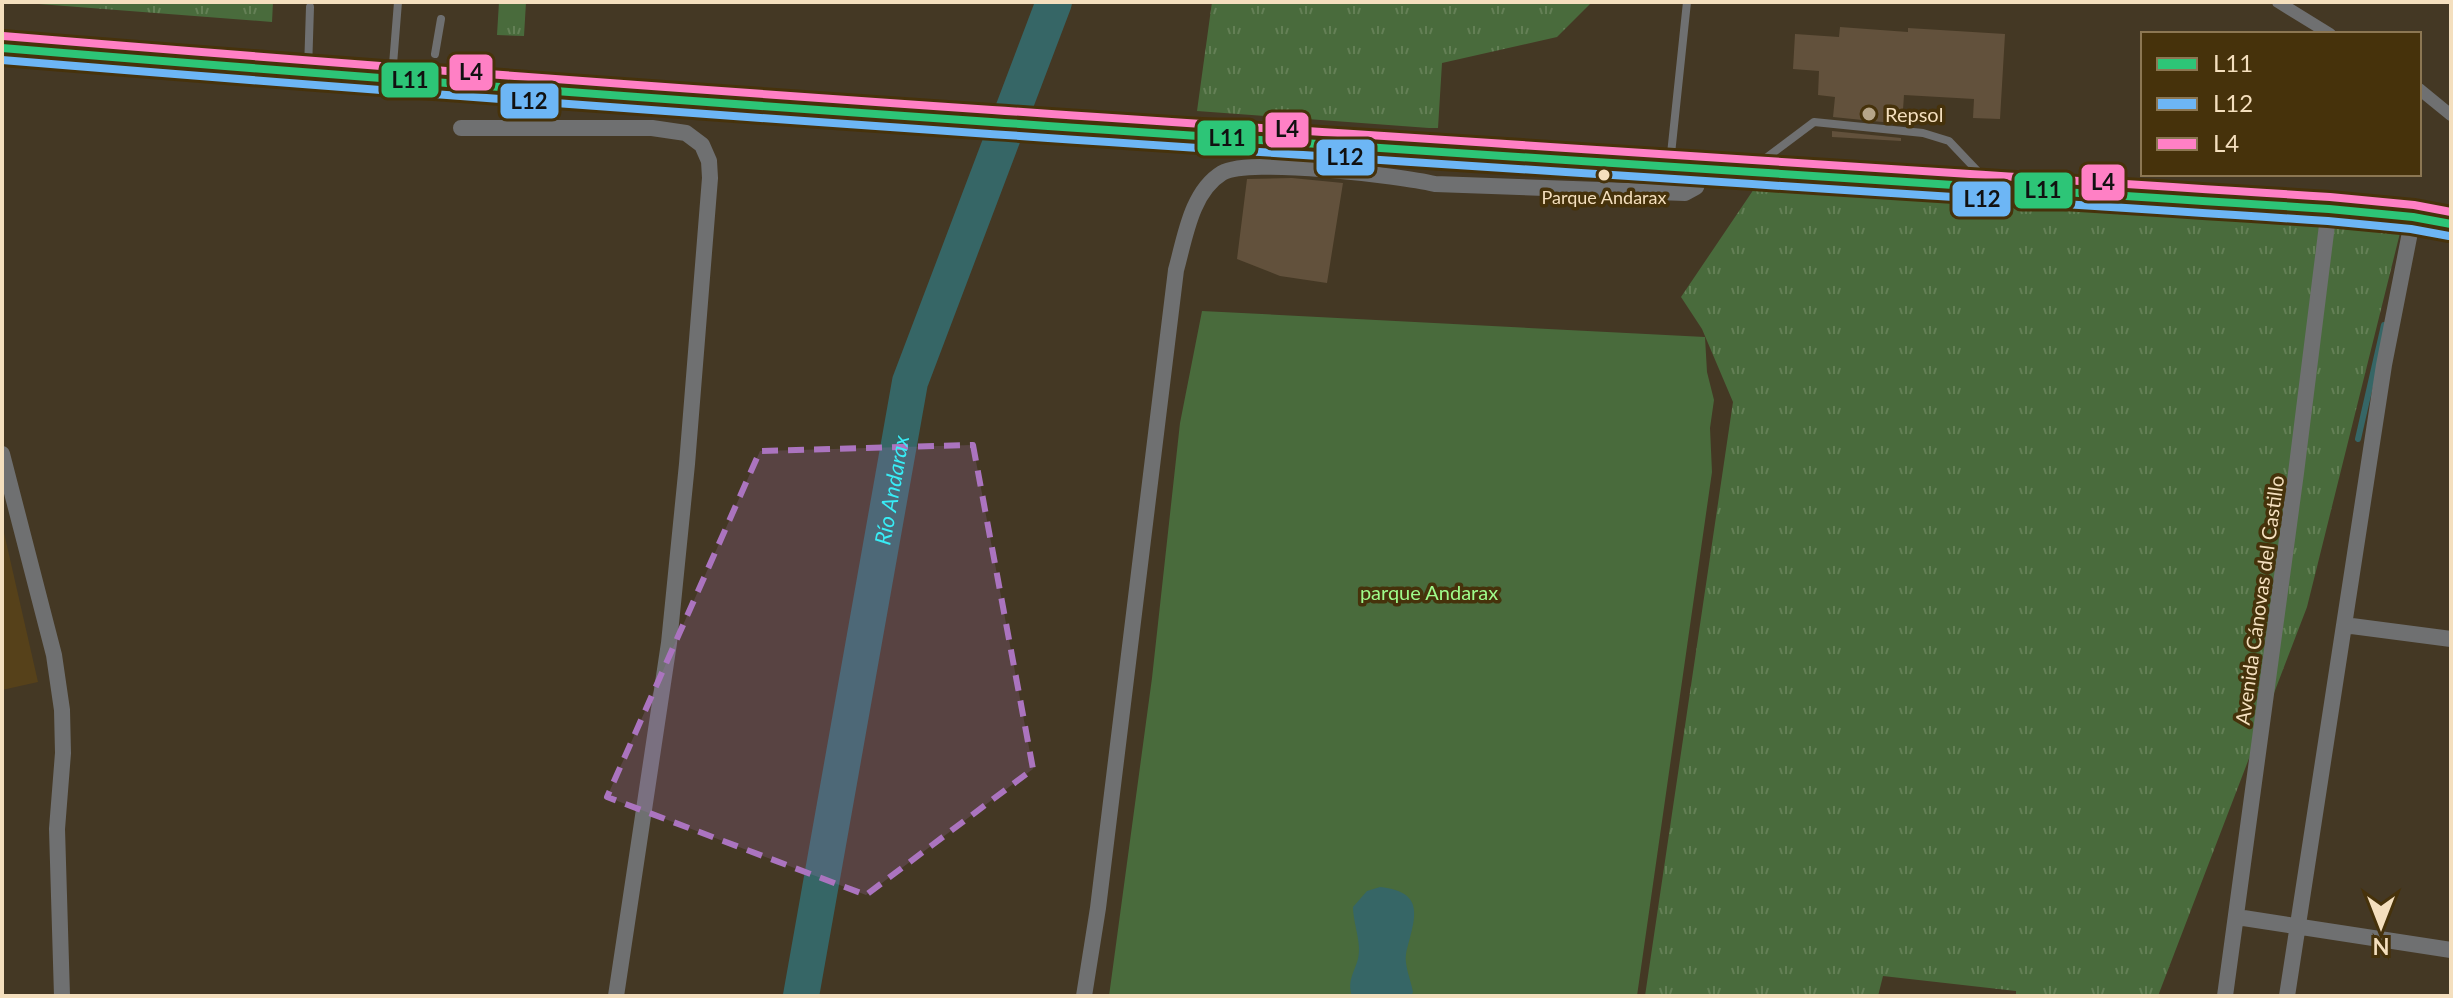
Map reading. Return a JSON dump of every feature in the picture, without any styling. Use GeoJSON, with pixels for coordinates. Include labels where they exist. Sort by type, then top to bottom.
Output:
{"type":"FeatureCollection","features":[{"type":"Feature","properties":{"kind":"main road"},"geometry":{"type":"LineString","coordinates":[[3,48],[391,80],[1399,150],[2329,209],[2451,224]]}},
{"type":"Feature","properties":{"kind":"street"},"geometry":{"type":"LineString","coordinates":[[2278,2],[2327,32]]}},
{"type":"Feature","properties":{"kind":"street"},"geometry":{"type":"LineString","coordinates":[[2421,91],[2451,115]]}},
{"type":"Feature","properties":{"kind":"street"},"geometry":{"type":"LineString","coordinates":[[461,128],[652,128],[686,133],[702,145],[709,161],[687,464],[669,643],[616,996]]}},
{"type":"Feature","properties":{"kind":"street"},"geometry":{"type":"LineString","coordinates":[[1084,996],[1098,908],[1176,270],[1196,203],[1209,184],[1222,173],[1251,166],[1412,178],[1435,184],[1685,193],[1696,187],[1692,169]]}},
{"type":"Feature","properties":{"kind":"street","name":"Avenida Cánovas del Castillo"},"geometry":{"type":"LineString","coordinates":[[2225,996],[2329,209]]}},
{"type":"Feature","properties":{"kind":"street"},"geometry":{"type":"LineString","coordinates":[[2287,996],[2384,365],[2413,217]]}},
{"type":"Feature","properties":{"kind":"street"},"geometry":{"type":"LineString","coordinates":[[2,454],[54,655],[62,710],[63,753],[57,829],[62,996]]}},
{"type":"Feature","properties":{"kind":"street"},"geometry":{"type":"LineString","coordinates":[[2344,625],[2451,639]]}},
{"type":"Feature","properties":{"kind":"street"},"geometry":{"type":"LineString","coordinates":[[2237,917],[2451,950]]}},
{"type":"Feature","properties":{"kind":"lane"},"geometry":{"type":"LineString","coordinates":[[391,80],[398,2]]}},
{"type":"Feature","properties":{"kind":"lane"},"geometry":{"type":"LineString","coordinates":[[1687,2],[1671,154],[1692,169]]}},
{"type":"Feature","properties":{"kind":"lane"},"geometry":{"type":"LineString","coordinates":[[308,73],[310,7]]}},
{"type":"Feature","properties":{"kind":"lane"},"geometry":{"type":"LineString","coordinates":[[435,54],[441,19]]}},
{"type":"Feature","properties":{"kind":"lane"},"geometry":{"type":"LineString","coordinates":[[1746,173],[1814,122],[1923,133],[1949,141],[1992,187]]}},
{"type":"Feature","properties":{"kind":"highlighted area"},"geometry":{"type":"Polygon","coordinates":[[[973,445],[1033,769],[866,895],[607,797],[760,451],[973,445]]]}},
{"type":"Feature","properties":{"kind":"shaded area"},"geometry":{"type":"Polygon","coordinates":[[[2,524],[38,682],[2,690],[2,524]]]}},
{"type":"Feature","properties":{"kind":"green space"},"geometry":{"type":"Polygon","coordinates":[[[13,2],[273,2],[272,22],[13,2]]]}},
{"type":"Feature","properties":{"kind":"green space"},"geometry":{"type":"Polygon","coordinates":[[[499,2],[526,2],[524,36],[497,35],[499,2]]]}},
{"type":"Feature","properties":{"kind":"green space"},"geometry":{"type":"Polygon","coordinates":[[[1212,2],[1592,2],[1557,37],[1442,63],[1438,128],[1429,128],[1197,111],[1212,2]]]}},
{"type":"Feature","properties":{"kind":"green space"},"geometry":{"type":"Polygon","coordinates":[[[1758,183],[2401,229],[2307,607],[2158,996],[2016,996],[2016,991],[1883,976],[1878,996],[1645,996],[1733,402],[1702,329],[1681,297],[1758,183]]]}},
{"type":"Feature","properties":{"kind":"green space","name":"parque Andarax"},"geometry":{"type":"Polygon","coordinates":[[[1202,311],[1705,337],[1707,372],[1714,400],[1710,428],[1712,472],[1637,996],[1109,996],[1152,678],[1180,423],[1202,311]]]}},
{"type":"Feature","properties":{"kind":"water"},"geometry":{"type":"Polygon","coordinates":[[[1380,887],[1405,895],[1414,910],[1406,958],[1413,992],[1411,996],[1352,996],[1351,981],[1359,953],[1353,907],[1367,891],[1380,887]]]}},
{"type":"Feature","properties":{"kind":"building"},"geometry":{"type":"Polygon","coordinates":[[[1840,27],[2005,34],[2000,119],[1973,118],[1974,99],[1904,95],[1902,124],[1833,117],[1835,97],[1818,95],[1819,71],[1793,69],[1795,34],[1839,37],[1840,27]]]}},
{"type":"Feature","properties":{"kind":"building"},"geometry":{"type":"Polygon","coordinates":[[[1832,131],[1901,138],[1901,141],[1832,137],[1832,131]]]}},
{"type":"Feature","properties":{"kind":"building"},"geometry":{"type":"Polygon","coordinates":[[[1292,178],[1343,183],[1327,283],[1280,276],[1237,259],[1247,179],[1292,178]]]}},
{"type":"Feature","properties":{"kind":"waterway","name":"Río Andarax"},"geometry":{"type":"LineString","coordinates":[[801,996],[910,382],[1054,2]]}},
{"type":"Feature","properties":{"kind":"waterway"},"geometry":{"type":"LineString","coordinates":[[2358,439],[2384,325]]}},
{"type":"Feature","properties":{"kind":"transit line","name":"L4"},"geometry":{"type":"LineString","coordinates":[[3,36],[875,102],[2330,197],[2451,212]]}},
{"type":"Feature","properties":{"kind":"transit line","name":"L11"},"geometry":{"type":"LineString","coordinates":[[2,48],[874,114],[2329,209],[2451,224]]}},
{"type":"Feature","properties":{"kind":"transit line","name":"L12"},"geometry":{"type":"LineString","coordinates":[[2,60],[874,126],[2328,221],[2449,236]]}},
{"type":"Feature","properties":{"kind":"place","name":"Repsol"},"geometry":{"type":"Point","coordinates":[1869,114]}},
{"type":"Feature","properties":{"kind":"place","name":"Parque Andarax"},"geometry":{"type":"Point","coordinates":[1604,175]}}]}
